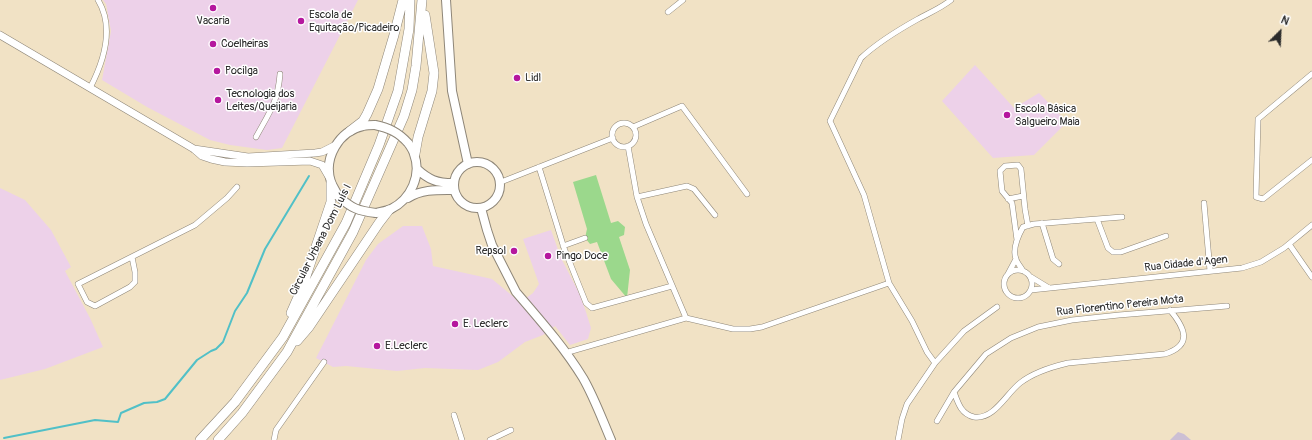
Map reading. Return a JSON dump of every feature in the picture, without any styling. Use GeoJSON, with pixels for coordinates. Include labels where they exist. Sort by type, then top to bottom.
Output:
{"type":"FeatureCollection","features":[{"type":"Feature","properties":{"kind":"highway"},"geometry":{"type":"LineString","coordinates":[[350,131],[363,121],[378,89],[403,0]]}},
{"type":"Feature","properties":{"kind":"highway","name":"Circular Urbana Dom Luís I"},"geometry":{"type":"LineString","coordinates":[[200,440],[235,402],[283,337],[346,223],[379,145],[398,90],[409,29],[410,0]]}},
{"type":"Feature","properties":{"kind":"highway"},"geometry":{"type":"LineString","coordinates":[[415,154],[418,136],[432,91],[434,73],[422,0]]}},
{"type":"Feature","properties":{"kind":"highway","name":"Circular Urbana Dom Luís I"},"geometry":{"type":"LineString","coordinates":[[218,440],[242,413],[287,352],[353,232],[404,116],[412,90],[416,66],[422,0]]}},
{"type":"Feature","properties":{"kind":"highway"},"geometry":{"type":"LineString","coordinates":[[283,337],[286,323],[302,288],[331,202],[330,180]]}},
{"type":"Feature","properties":{"kind":"highway"},"geometry":{"type":"LineString","coordinates":[[287,352],[309,327],[389,210]]}},
{"type":"Feature","properties":{"kind":"main road"},"geometry":{"type":"LineString","coordinates":[[446,0],[452,90],[468,164]]}},
{"type":"Feature","properties":{"kind":"main road"},"geometry":{"type":"LineString","coordinates":[[400,203],[410,194],[415,182],[417,169],[415,154],[408,143],[399,134],[388,127],[375,125],[362,126],[350,131],[342,137],[336,145],[330,160],[330,180],[338,196],[348,205],[361,211],[376,213],[389,210],[400,203],[414,194],[454,186]]}},
{"type":"Feature","properties":{"kind":"main road"},"geometry":{"type":"LineString","coordinates":[[479,162],[493,168],[498,174],[500,182],[500,190],[497,198],[492,204],[477,209],[469,208],[462,204],[457,198],[454,186],[455,176],[459,170],[468,164],[479,162]]}},
{"type":"Feature","properties":{"kind":"main road"},"geometry":{"type":"LineString","coordinates":[[417,169],[436,182],[454,186]]}},
{"type":"Feature","properties":{"kind":"main road"},"geometry":{"type":"LineString","coordinates":[[481,208],[486,230],[492,245],[516,292],[549,329],[583,378],[611,440]]}},
{"type":"Feature","properties":{"kind":"street"},"geometry":{"type":"LineString","coordinates":[[90,88],[102,62],[107,35],[103,9],[98,0]]}},
{"type":"Feature","properties":{"kind":"street"},"geometry":{"type":"LineString","coordinates":[[668,12],[684,0]]}},
{"type":"Feature","properties":{"kind":"street"},"geometry":{"type":"LineString","coordinates":[[935,363],[927,352],[912,321],[889,283],[864,195],[830,121],[861,58],[869,50],[950,0]]}},
{"type":"Feature","properties":{"kind":"street"},"geometry":{"type":"LineString","coordinates":[[0,35],[194,148],[202,156],[211,159],[248,160],[290,158],[322,152],[336,145]]}},
{"type":"Feature","properties":{"kind":"street"},"geometry":{"type":"LineString","coordinates":[[256,137],[277,97],[280,74]]}},
{"type":"Feature","properties":{"kind":"street"},"geometry":{"type":"LineString","coordinates":[[1312,74],[1258,119],[1256,197],[1263,199],[1312,160]]}},
{"type":"Feature","properties":{"kind":"street"},"geometry":{"type":"LineString","coordinates":[[633,127],[682,106],[747,194]]}},
{"type":"Feature","properties":{"kind":"street"},"geometry":{"type":"LineString","coordinates":[[619,124],[627,124],[633,127],[636,134],[634,142],[624,147],[617,144],[613,138],[614,130],[619,124]]}},
{"type":"Feature","properties":{"kind":"street"},"geometry":{"type":"LineString","coordinates":[[500,182],[613,138]]}},
{"type":"Feature","properties":{"kind":"street"},"geometry":{"type":"LineString","coordinates":[[628,146],[637,197],[646,224],[686,318]]}},
{"type":"Feature","properties":{"kind":"street"},"geometry":{"type":"LineString","coordinates":[[290,158],[316,162],[322,165],[330,180]]}},
{"type":"Feature","properties":{"kind":"street"},"geometry":{"type":"LineString","coordinates":[[1028,226],[1023,196],[1021,169],[1018,165],[1005,166],[1000,171],[1002,191],[1012,203],[1017,240],[1016,259],[1005,281],[1005,288],[1011,296],[1015,298],[1025,296],[1031,290],[1032,280],[1030,276]]}},
{"type":"Feature","properties":{"kind":"street"},"geometry":{"type":"LineString","coordinates":[[539,167],[563,246],[586,303],[592,308],[672,286]]}},
{"type":"Feature","properties":{"kind":"street"},"geometry":{"type":"LineString","coordinates":[[637,197],[687,186],[694,189],[715,215]]}},
{"type":"Feature","properties":{"kind":"street"},"geometry":{"type":"LineString","coordinates":[[132,257],[135,272],[134,282],[130,287],[95,306],[87,302],[78,284],[195,225],[227,198],[237,187]]}},
{"type":"Feature","properties":{"kind":"street"},"geometry":{"type":"LineString","coordinates":[[1008,199],[1023,196]]}},
{"type":"Feature","properties":{"kind":"street"},"geometry":{"type":"LineString","coordinates":[[1204,203],[1210,271]]}},
{"type":"Feature","properties":{"kind":"street"},"geometry":{"type":"LineString","coordinates":[[1017,240],[1023,227],[1122,217]]}},
{"type":"Feature","properties":{"kind":"street"},"geometry":{"type":"LineString","coordinates":[[1097,219],[1108,248],[1113,252],[1121,252],[1166,236]]}},
{"type":"Feature","properties":{"kind":"street"},"geometry":{"type":"LineString","coordinates":[[1042,224],[1053,259],[1059,264]]}},
{"type":"Feature","properties":{"kind":"street","name":"Rua Cidade d'Agen"},"geometry":{"type":"LineString","coordinates":[[1031,290],[1242,268],[1261,262],[1289,244],[1312,225]]}},
{"type":"Feature","properties":{"kind":"street"},"geometry":{"type":"LineString","coordinates":[[563,246],[585,238]]}},
{"type":"Feature","properties":{"kind":"street"},"geometry":{"type":"LineString","coordinates":[[1289,244],[1312,277]]}},
{"type":"Feature","properties":{"kind":"street"},"geometry":{"type":"LineString","coordinates":[[1016,259],[1023,271],[1049,288]]}},
{"type":"Feature","properties":{"kind":"street"},"geometry":{"type":"LineString","coordinates":[[1008,275],[1015,271],[1023,271]]}},
{"type":"Feature","properties":{"kind":"street"},"geometry":{"type":"LineString","coordinates":[[565,353],[686,318],[733,329],[750,329],[889,283]]}},
{"type":"Feature","properties":{"kind":"street","name":"Rua Florentino Pereira Mota"},"geometry":{"type":"LineString","coordinates":[[937,421],[954,392],[986,354],[1011,338],[1038,327],[1072,320],[1227,306]]}},
{"type":"Feature","properties":{"kind":"street"},"geometry":{"type":"LineString","coordinates":[[898,440],[902,419],[907,404],[935,363],[964,331],[997,307]]}},
{"type":"Feature","properties":{"kind":"street"},"geometry":{"type":"LineString","coordinates":[[954,392],[959,406],[967,415],[976,417],[986,416],[992,412],[1019,384],[1052,366],[1068,363],[1165,354],[1175,350],[1183,341],[1183,330],[1179,321],[1170,310]]}},
{"type":"Feature","properties":{"kind":"street"},"geometry":{"type":"LineString","coordinates":[[274,440],[276,430],[324,362]]}},
{"type":"Feature","properties":{"kind":"street"},"geometry":{"type":"LineString","coordinates":[[454,415],[462,440]]}},
{"type":"Feature","properties":{"kind":"street"},"geometry":{"type":"LineString","coordinates":[[490,440],[511,430]]}},
{"type":"Feature","properties":{"kind":"shaded area"},"geometry":{"type":"Polygon","coordinates":[[[103,0],[358,0],[282,148],[267,150],[230,145],[210,140],[147,107],[102,80],[111,31],[106,4],[103,0]]]}},
{"type":"Feature","properties":{"kind":"shaded area","name":"Escola Básica Salgueiro Maia"},"geometry":{"type":"Polygon","coordinates":[[[975,65],[1014,108],[1039,93],[1067,122],[1034,155],[993,158],[942,101],[975,65]]]}},
{"type":"Feature","properties":{"kind":"shaded area"},"geometry":{"type":"Polygon","coordinates":[[[0,188],[25,200],[51,230],[71,267],[65,271],[90,318],[103,347],[45,369],[0,380],[0,188]]]}},
{"type":"Feature","properties":{"kind":"shaded area"},"geometry":{"type":"Polygon","coordinates":[[[403,226],[422,226],[431,249],[433,266],[492,279],[515,298],[526,298],[533,293],[539,284],[523,239],[551,230],[561,258],[579,293],[586,312],[591,328],[588,339],[570,345],[555,326],[543,335],[525,342],[498,362],[478,370],[425,368],[397,371],[346,366],[333,367],[316,358],[366,260],[378,244],[403,226]]]}},
{"type":"Feature","properties":{"kind":"shaded area"},"geometry":{"type":"Polygon","coordinates":[[[1178,432],[1184,434],[1191,440],[1170,440],[1178,432]]]}},
{"type":"Feature","properties":{"kind":"green space"},"geometry":{"type":"Polygon","coordinates":[[[596,175],[611,223],[618,221],[625,227],[624,235],[619,237],[630,270],[627,298],[611,279],[597,242],[590,244],[585,238],[587,229],[573,182],[596,175]]]}},
{"type":"Feature","properties":{"kind":"waterway"},"geometry":{"type":"LineString","coordinates":[[4,438],[95,420],[118,422],[121,413],[144,403],[157,402],[165,399],[197,360],[216,349],[223,342],[235,311],[247,293],[265,249],[309,176]]}},
{"type":"Feature","properties":{"kind":"place","name":"Vacaria"},"geometry":{"type":"Point","coordinates":[213,8]}},
{"type":"Feature","properties":{"kind":"place","name":"Escola de Equitação/Picadeiro"},"geometry":{"type":"Point","coordinates":[301,21]}},
{"type":"Feature","properties":{"kind":"place","name":"Coelheiras"},"geometry":{"type":"Point","coordinates":[213,44]}},
{"type":"Feature","properties":{"kind":"place","name":"Pocilga"},"geometry":{"type":"Point","coordinates":[217,71]}},
{"type":"Feature","properties":{"kind":"place","name":"Lidl"},"geometry":{"type":"Point","coordinates":[517,78]}},
{"type":"Feature","properties":{"kind":"place","name":"Tecnologia dos Leites/Queijaria"},"geometry":{"type":"Point","coordinates":[218,100]}},
{"type":"Feature","properties":{"kind":"place","name":"Escola Básica Salgueiro Maia"},"geometry":{"type":"Point","coordinates":[1007,115]}},
{"type":"Feature","properties":{"kind":"place","name":"Repsol"},"geometry":{"type":"Point","coordinates":[514,251]}},
{"type":"Feature","properties":{"kind":"place","name":"Pingo Doce"},"geometry":{"type":"Point","coordinates":[548,256]}},
{"type":"Feature","properties":{"kind":"place","name":"E. Leclerc"},"geometry":{"type":"Point","coordinates":[455,324]}},
{"type":"Feature","properties":{"kind":"place","name":"E.Leclerc"},"geometry":{"type":"Point","coordinates":[377,346]}}]}
